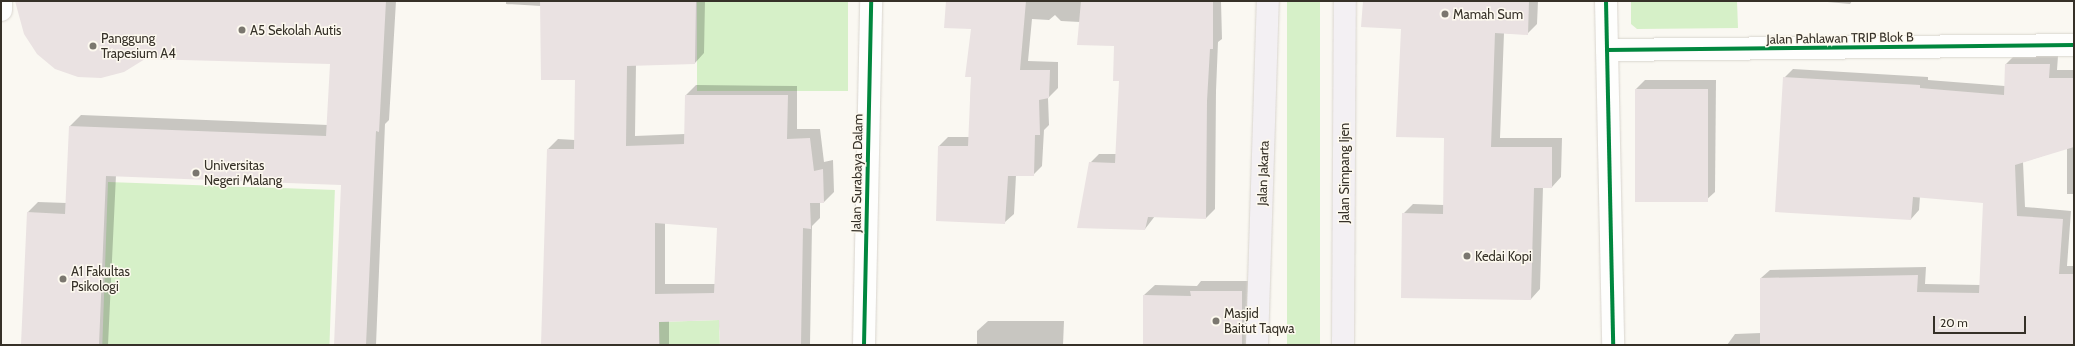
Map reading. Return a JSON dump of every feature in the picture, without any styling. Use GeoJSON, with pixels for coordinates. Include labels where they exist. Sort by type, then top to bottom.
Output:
{"type":"FeatureCollection","features":[{"type":"Feature","properties":{"kind":"main road","name":"Jalan Jakarta"},"geometry":{"type":"LineString","coordinates":[[1257,345],[1268,1]]}},
{"type":"Feature","properties":{"kind":"main road","name":"Jalan Simpang Ijen"},"geometry":{"type":"LineString","coordinates":[[1343,345],[1345,1]]}},
{"type":"Feature","properties":{"kind":"street"},"geometry":{"type":"LineString","coordinates":[[1,1],[1,10]]}},
{"type":"Feature","properties":{"kind":"street","name":"Jalan Surabaya Dalam"},"geometry":{"type":"LineString","coordinates":[[864,345],[871,1]]}},
{"type":"Feature","properties":{"kind":"street"},"geometry":{"type":"LineString","coordinates":[[1606,1],[1613,345]]}},
{"type":"Feature","properties":{"kind":"street","name":"Jalan Pahlawan TRIP Blok B"},"geometry":{"type":"LineString","coordinates":[[1607,50],[2074,45]]}},
{"type":"Feature","properties":{"kind":"green space"},"geometry":{"type":"Polygon","coordinates":[[[697,1],[848,1],[848,91],[697,91],[697,1]]]}},
{"type":"Feature","properties":{"kind":"green space"},"geometry":{"type":"Polygon","coordinates":[[[1287,1],[1320,1],[1320,345],[1287,345],[1287,1]]]}},
{"type":"Feature","properties":{"kind":"green space"},"geometry":{"type":"Polygon","coordinates":[[[1631,1],[1737,1],[1738,28],[1637,29],[1631,24],[1631,1]]]}},
{"type":"Feature","properties":{"kind":"green space"},"geometry":{"type":"Polygon","coordinates":[[[108,182],[335,190],[329,345],[102,345],[108,182]]]}},
{"type":"Feature","properties":{"kind":"green space"},"geometry":{"type":"Polygon","coordinates":[[[719,320],[720,345],[660,345],[659,322],[719,320]]]}},
{"type":"Feature","properties":{"kind":"building"},"geometry":{"type":"Polygon","coordinates":[[[15,1],[386,1],[379,132],[376,131],[366,345],[334,345],[341,185],[106,176],[99,345],[21,344],[27,212],[65,214],[69,126],[326,136],[330,64],[145,59],[124,72],[101,78],[78,77],[55,69],[37,54],[24,34],[15,1]]]}},
{"type":"Feature","properties":{"kind":"building"},"geometry":{"type":"Polygon","coordinates":[[[540,1],[696,1],[695,64],[627,66],[626,146],[684,144],[685,95],[788,95],[787,139],[810,138],[814,171],[823,169],[824,203],[810,203],[811,229],[803,228],[801,345],[720,345],[719,320],[659,322],[659,345],[541,345],[547,149],[574,149],[575,80],[541,80],[540,1]],[[655,223],[655,294],[714,293],[717,228],[655,223]]]}},
{"type":"Feature","properties":{"kind":"building"},"geometry":{"type":"Polygon","coordinates":[[[946,1],[1026,1],[1020,70],[1050,70],[1049,98],[1039,100],[1040,135],[1035,135],[1034,176],[1008,176],[1005,224],[936,221],[938,146],[968,146],[971,77],[965,77],[971,29],[944,28],[946,1]]]}},
{"type":"Feature","properties":{"kind":"building"},"geometry":{"type":"Polygon","coordinates":[[[1081,1],[1213,1],[1213,49],[1210,49],[1207,101],[1206,219],[1148,217],[1145,230],[1077,228],[1089,162],[1115,163],[1119,81],[1113,81],[1114,46],[1077,45],[1081,1]]]}},
{"type":"Feature","properties":{"kind":"building"},"geometry":{"type":"Polygon","coordinates":[[[1363,1],[1529,1],[1528,35],[1495,33],[1491,147],[1552,147],[1552,188],[1534,188],[1531,300],[1401,298],[1402,213],[1443,214],[1444,138],[1396,137],[1401,29],[1361,27],[1363,1]]]}},
{"type":"Feature","properties":{"kind":"building"},"geometry":{"type":"Polygon","coordinates":[[[2005,64],[2050,64],[2049,78],[2074,78],[2074,147],[2015,165],[2017,216],[2063,219],[2059,274],[2074,274],[2074,345],[1760,345],[1760,278],[1918,275],[1917,292],[1979,293],[1983,203],[1913,197],[1911,220],[1775,212],[1783,77],[1920,85],[1920,88],[2004,95],[2005,64]]]}},
{"type":"Feature","properties":{"kind":"building"},"geometry":{"type":"Polygon","coordinates":[[[1635,89],[1708,89],[1708,202],[1635,202],[1635,89]]]}},
{"type":"Feature","properties":{"kind":"building"},"geometry":{"type":"Polygon","coordinates":[[[1190,291],[1242,291],[1242,345],[1143,345],[1143,295],[1191,296],[1190,291]]]}},
{"type":"Feature","properties":{"kind":"cycle path"},"geometry":{"type":"LineString","coordinates":[[864,345],[871,1]]}},
{"type":"Feature","properties":{"kind":"cycle path"},"geometry":{"type":"LineString","coordinates":[[1606,1],[1613,345]]}},
{"type":"Feature","properties":{"kind":"cycle path"},"geometry":{"type":"LineString","coordinates":[[1607,50],[2074,45]]}},
{"type":"Feature","properties":{"kind":"place","name":"Mamah Sum"},"geometry":{"type":"Point","coordinates":[1445,14]}},
{"type":"Feature","properties":{"kind":"place","name":"A5 Sekolah Autis"},"geometry":{"type":"Point","coordinates":[242,30]}},
{"type":"Feature","properties":{"kind":"place","name":"Panggung Trapesium A4"},"geometry":{"type":"Point","coordinates":[93,46]}},
{"type":"Feature","properties":{"kind":"place","name":"Universitas Negeri Malang"},"geometry":{"type":"Point","coordinates":[196,173]}},
{"type":"Feature","properties":{"kind":"place","name":"Kedai Kopi"},"geometry":{"type":"Point","coordinates":[1467,256]}},
{"type":"Feature","properties":{"kind":"place","name":"A1 Fakultas Psikologi"},"geometry":{"type":"Point","coordinates":[63,279]}},
{"type":"Feature","properties":{"kind":"place","name":"Masjid Baitut Taqwa"},"geometry":{"type":"Point","coordinates":[1216,321]}}]}
